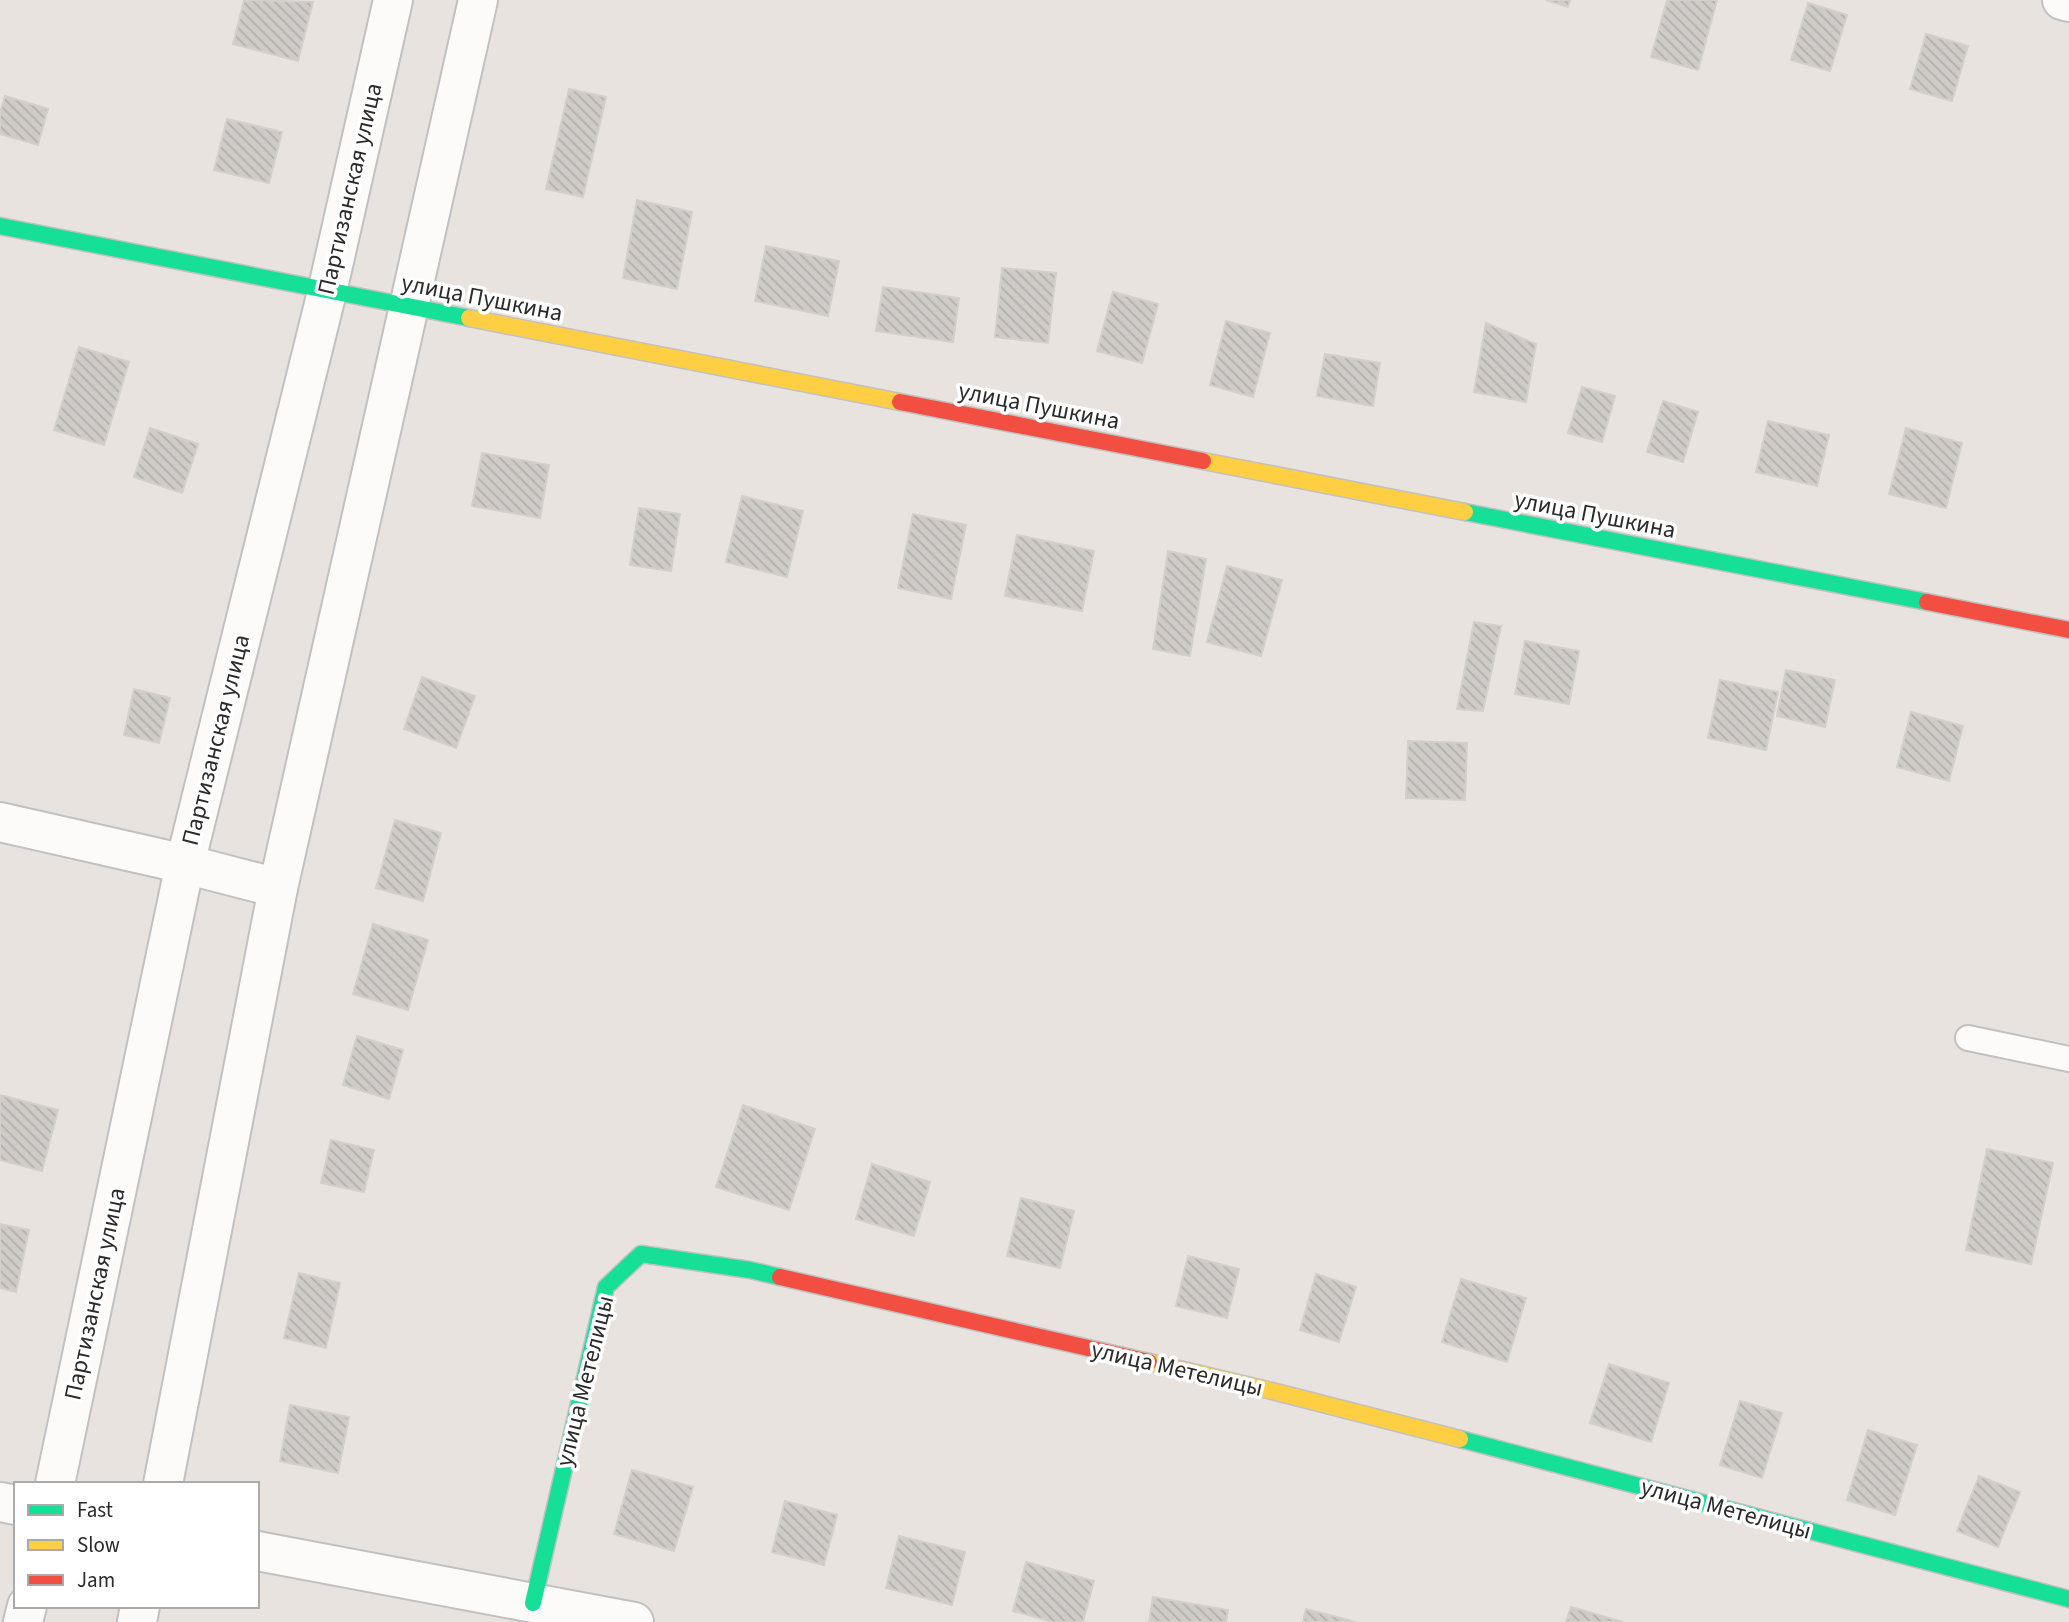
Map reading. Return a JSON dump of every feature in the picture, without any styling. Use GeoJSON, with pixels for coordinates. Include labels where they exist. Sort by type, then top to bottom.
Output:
{"type":"FeatureCollection","features":[{"type":"Feature","properties":{"kind":"street","name":"Партизанская улица"},"geometry":{"type":"LineString","coordinates":[[55,1482],[185,864],[327,292],[393,0]]}},
{"type":"Feature","properties":{"kind":"street"},"geometry":{"type":"LineString","coordinates":[[163,1482],[278,888],[478,0]]}},
{"type":"Feature","properties":{"kind":"street"},"geometry":{"type":"LineString","coordinates":[[2062,0],[2069,2]]}},
{"type":"Feature","properties":{"kind":"street","name":"улица Пушкина"},"geometry":{"type":"LineString","coordinates":[[0,226],[327,292],[2069,630]]}},
{"type":"Feature","properties":{"kind":"street"},"geometry":{"type":"LineString","coordinates":[[0,822],[278,888]]}},
{"type":"Feature","properties":{"kind":"street","name":"улица Метелицы"},"geometry":{"type":"LineString","coordinates":[[533,1603],[606,1287],[640,1254],[750,1270],[1276,1392],[2069,1599]]}},
{"type":"Feature","properties":{"kind":"street"},"geometry":{"type":"LineString","coordinates":[[259,1551],[634,1622]]}},
{"type":"Feature","properties":{"kind":"lane"},"geometry":{"type":"LineString","coordinates":[[1968,1038],[2069,1059]]}},
{"type":"Feature","properties":{"kind":"building"},"geometry":{"type":"Polygon","coordinates":[[[244,0],[313,2],[298,61],[233,44],[244,0]]]}},
{"type":"Feature","properties":{"kind":"building"},"geometry":{"type":"Polygon","coordinates":[[[1546,0],[1570,0],[1568,7],[1546,0]]]}},
{"type":"Feature","properties":{"kind":"building"},"geometry":{"type":"Polygon","coordinates":[[[1667,0],[1717,0],[1698,70],[1651,57],[1667,0]]]}},
{"type":"Feature","properties":{"kind":"building"},"geometry":{"type":"Polygon","coordinates":[[[1808,3],[1847,15],[1830,71],[1791,60],[1808,3]]]}},
{"type":"Feature","properties":{"kind":"building"},"geometry":{"type":"Polygon","coordinates":[[[1926,34],[1968,46],[1952,101],[1910,89],[1926,34]]]}},
{"type":"Feature","properties":{"kind":"building"},"geometry":{"type":"Polygon","coordinates":[[[569,89],[606,97],[583,197],[546,189],[569,89]]]}},
{"type":"Feature","properties":{"kind":"building"},"geometry":{"type":"Polygon","coordinates":[[[5,96],[48,109],[38,145],[0,134],[0,113],[5,96]]]}},
{"type":"Feature","properties":{"kind":"building"},"geometry":{"type":"Polygon","coordinates":[[[227,119],[282,132],[269,183],[214,170],[227,119]]]}},
{"type":"Feature","properties":{"kind":"building"},"geometry":{"type":"Polygon","coordinates":[[[637,200],[692,212],[677,289],[623,278],[637,200]]]}},
{"type":"Feature","properties":{"kind":"building"},"geometry":{"type":"Polygon","coordinates":[[[766,246],[839,261],[828,316],[755,301],[766,246]]]}},
{"type":"Feature","properties":{"kind":"building"},"geometry":{"type":"Polygon","coordinates":[[[1002,268],[1056,273],[1048,343],[995,337],[1002,268]]]}},
{"type":"Feature","properties":{"kind":"building"},"geometry":{"type":"Polygon","coordinates":[[[883,287],[959,298],[953,342],[876,331],[883,287]]]}},
{"type":"Feature","properties":{"kind":"building"},"geometry":{"type":"Polygon","coordinates":[[[1113,292],[1158,304],[1142,363],[1097,351],[1113,292]]]}},
{"type":"Feature","properties":{"kind":"building"},"geometry":{"type":"Polygon","coordinates":[[[1226,321],[1270,333],[1253,397],[1210,385],[1226,321]]]}},
{"type":"Feature","properties":{"kind":"building"},"geometry":{"type":"Polygon","coordinates":[[[1486,323],[1536,344],[1526,402],[1474,392],[1486,323]]]}},
{"type":"Feature","properties":{"kind":"building"},"geometry":{"type":"Polygon","coordinates":[[[79,347],[129,362],[104,445],[54,430],[79,347]]]}},
{"type":"Feature","properties":{"kind":"building"},"geometry":{"type":"Polygon","coordinates":[[[1325,354],[1380,363],[1373,406],[1317,396],[1325,354]]]}},
{"type":"Feature","properties":{"kind":"building"},"geometry":{"type":"Polygon","coordinates":[[[1582,387],[1615,396],[1602,442],[1568,433],[1582,387]]]}},
{"type":"Feature","properties":{"kind":"building"},"geometry":{"type":"Polygon","coordinates":[[[1663,401],[1698,412],[1683,462],[1647,452],[1663,401]]]}},
{"type":"Feature","properties":{"kind":"building"},"geometry":{"type":"Polygon","coordinates":[[[1768,421],[1829,435],[1817,486],[1756,472],[1768,421]]]}},
{"type":"Feature","properties":{"kind":"building"},"geometry":{"type":"Polygon","coordinates":[[[150,428],[198,444],[182,493],[134,477],[150,428]]]}},
{"type":"Feature","properties":{"kind":"building"},"geometry":{"type":"Polygon","coordinates":[[[1906,428],[1962,443],[1946,508],[1889,494],[1906,428]]]}},
{"type":"Feature","properties":{"kind":"building"},"geometry":{"type":"Polygon","coordinates":[[[482,453],[549,465],[540,518],[472,506],[482,453]]]}},
{"type":"Feature","properties":{"kind":"building"},"geometry":{"type":"Polygon","coordinates":[[[742,496],[803,511],[787,577],[726,562],[742,496]]]}},
{"type":"Feature","properties":{"kind":"building"},"geometry":{"type":"Polygon","coordinates":[[[639,508],[680,514],[671,571],[630,565],[639,508]]]}},
{"type":"Feature","properties":{"kind":"building"},"geometry":{"type":"Polygon","coordinates":[[[913,514],[966,525],[951,599],[898,588],[913,514]]]}},
{"type":"Feature","properties":{"kind":"building"},"geometry":{"type":"Polygon","coordinates":[[[1017,535],[1094,551],[1082,611],[1005,596],[1017,535]]]}},
{"type":"Feature","properties":{"kind":"building"},"geometry":{"type":"Polygon","coordinates":[[[1168,551],[1206,559],[1190,656],[1153,649],[1168,551]]]}},
{"type":"Feature","properties":{"kind":"building"},"geometry":{"type":"Polygon","coordinates":[[[1227,566],[1282,580],[1261,656],[1207,642],[1227,566]]]}},
{"type":"Feature","properties":{"kind":"building"},"geometry":{"type":"Polygon","coordinates":[[[1474,622],[1501,626],[1483,711],[1457,709],[1474,622]]]}},
{"type":"Feature","properties":{"kind":"building"},"geometry":{"type":"Polygon","coordinates":[[[1525,641],[1579,651],[1569,704],[1515,694],[1525,641]]]}},
{"type":"Feature","properties":{"kind":"building"},"geometry":{"type":"Polygon","coordinates":[[[1786,670],[1835,680],[1825,727],[1777,716],[1786,670]]]}},
{"type":"Feature","properties":{"kind":"building"},"geometry":{"type":"Polygon","coordinates":[[[422,677],[475,696],[456,748],[404,729],[422,677]]]}},
{"type":"Feature","properties":{"kind":"building"},"geometry":{"type":"Polygon","coordinates":[[[1720,680],[1778,692],[1766,750],[1708,738],[1720,680]]]}},
{"type":"Feature","properties":{"kind":"building"},"geometry":{"type":"Polygon","coordinates":[[[134,689],[170,698],[159,743],[124,735],[134,689]]]}},
{"type":"Feature","properties":{"kind":"building"},"geometry":{"type":"Polygon","coordinates":[[[1911,712],[1963,726],[1949,781],[1897,767],[1911,712]]]}},
{"type":"Feature","properties":{"kind":"building"},"geometry":{"type":"Polygon","coordinates":[[[1408,741],[1467,743],[1465,800],[1406,798],[1408,741]]]}},
{"type":"Feature","properties":{"kind":"building"},"geometry":{"type":"Polygon","coordinates":[[[395,820],[441,833],[423,901],[376,888],[395,820]]]}},
{"type":"Feature","properties":{"kind":"building"},"geometry":{"type":"Polygon","coordinates":[[[373,924],[428,940],[408,1010],[353,994],[373,924]]]}},
{"type":"Feature","properties":{"kind":"building"},"geometry":{"type":"Polygon","coordinates":[[[357,1036],[403,1050],[389,1099],[343,1085],[357,1036]]]}},
{"type":"Feature","properties":{"kind":"building"},"geometry":{"type":"Polygon","coordinates":[[[0,1095],[58,1110],[42,1171],[0,1160],[0,1095]]]}},
{"type":"Feature","properties":{"kind":"building"},"geometry":{"type":"Polygon","coordinates":[[[743,1105],[815,1129],[789,1210],[716,1187],[743,1105]]]}},
{"type":"Feature","properties":{"kind":"building"},"geometry":{"type":"Polygon","coordinates":[[[331,1140],[374,1150],[364,1192],[321,1183],[331,1140]]]}},
{"type":"Feature","properties":{"kind":"building"},"geometry":{"type":"Polygon","coordinates":[[[1987,1149],[2053,1163],[2031,1264],[1966,1250],[1987,1149]]]}},
{"type":"Feature","properties":{"kind":"building"},"geometry":{"type":"Polygon","coordinates":[[[872,1164],[930,1182],[914,1236],[856,1219],[872,1164]]]}},
{"type":"Feature","properties":{"kind":"building"},"geometry":{"type":"Polygon","coordinates":[[[1021,1198],[1074,1211],[1060,1268],[1007,1256],[1021,1198]]]}},
{"type":"Feature","properties":{"kind":"building"},"geometry":{"type":"Polygon","coordinates":[[[0,1224],[29,1230],[16,1292],[0,1288],[0,1224]]]}},
{"type":"Feature","properties":{"kind":"building"},"geometry":{"type":"Polygon","coordinates":[[[1188,1256],[1239,1269],[1227,1318],[1176,1306],[1188,1256]]]}},
{"type":"Feature","properties":{"kind":"building"},"geometry":{"type":"Polygon","coordinates":[[[299,1273],[340,1283],[326,1348],[284,1338],[299,1273]]]}},
{"type":"Feature","properties":{"kind":"building"},"geometry":{"type":"Polygon","coordinates":[[[1316,1274],[1356,1287],[1339,1342],[1300,1330],[1316,1274]]]}},
{"type":"Feature","properties":{"kind":"building"},"geometry":{"type":"Polygon","coordinates":[[[1461,1279],[1526,1298],[1507,1362],[1442,1342],[1461,1279]]]}},
{"type":"Feature","properties":{"kind":"building"},"geometry":{"type":"Polygon","coordinates":[[[1609,1364],[1669,1383],[1651,1442],[1590,1423],[1609,1364]]]}},
{"type":"Feature","properties":{"kind":"building"},"geometry":{"type":"Polygon","coordinates":[[[1740,1401],[1782,1413],[1762,1478],[1720,1465],[1740,1401]]]}},
{"type":"Feature","properties":{"kind":"building"},"geometry":{"type":"Polygon","coordinates":[[[290,1405],[349,1417],[338,1473],[280,1461],[290,1405]]]}},
{"type":"Feature","properties":{"kind":"building"},"geometry":{"type":"Polygon","coordinates":[[[1868,1430],[1917,1445],[1895,1515],[1847,1500],[1868,1430]]]}},
{"type":"Feature","properties":{"kind":"building"},"geometry":{"type":"Polygon","coordinates":[[[632,1470],[693,1487],[674,1551],[614,1534],[632,1470]]]}},
{"type":"Feature","properties":{"kind":"building"},"geometry":{"type":"Polygon","coordinates":[[[1979,1476],[2020,1492],[1998,1547],[1957,1531],[1979,1476]]]}},
{"type":"Feature","properties":{"kind":"building"},"geometry":{"type":"Polygon","coordinates":[[[785,1501],[837,1515],[824,1565],[772,1552],[785,1501]]]}},
{"type":"Feature","properties":{"kind":"building"},"geometry":{"type":"Polygon","coordinates":[[[899,1536],[965,1552],[952,1605],[886,1588],[899,1536]]]}},
{"type":"Feature","properties":{"kind":"building"},"geometry":{"type":"Polygon","coordinates":[[[1026,1562],[1094,1581],[1083,1622],[1053,1622],[1013,1611],[1026,1562]]]}},
{"type":"Feature","properties":{"kind":"building"},"geometry":{"type":"Polygon","coordinates":[[[1153,1597],[1228,1610],[1226,1622],[1149,1622],[1153,1597]]]}},
{"type":"Feature","properties":{"kind":"building"},"geometry":{"type":"Polygon","coordinates":[[[1571,1607],[1623,1622],[1566,1622],[1571,1607]]]}},
{"type":"Feature","properties":{"kind":"building"},"geometry":{"type":"Polygon","coordinates":[[[1306,1609],[1356,1622],[1303,1622],[1306,1609]]]}},
{"type":"Feature","properties":{"kind":"traffic: fast"},"geometry":{"type":"LineString","coordinates":[[0,226],[469,318]]}},
{"type":"Feature","properties":{"kind":"traffic: fast"},"geometry":{"type":"LineString","coordinates":[[1465,512],[1927,602]]}},
{"type":"Feature","properties":{"kind":"traffic: fast"},"geometry":{"type":"LineString","coordinates":[[533,1603],[606,1287],[641,1254],[780,1277]]}},
{"type":"Feature","properties":{"kind":"traffic: fast"},"geometry":{"type":"LineString","coordinates":[[1460,1439],[2069,1599]]}},
{"type":"Feature","properties":{"kind":"traffic: slow"},"geometry":{"type":"LineString","coordinates":[[469,318],[900,402]]}},
{"type":"Feature","properties":{"kind":"traffic: slow"},"geometry":{"type":"LineString","coordinates":[[1203,461],[1465,512]]}},
{"type":"Feature","properties":{"kind":"traffic: slow"},"geometry":{"type":"LineString","coordinates":[[1149,1362],[1460,1439]]}},
{"type":"Feature","properties":{"kind":"traffic: jam"},"geometry":{"type":"LineString","coordinates":[[900,402],[1203,461]]}},
{"type":"Feature","properties":{"kind":"traffic: jam"},"geometry":{"type":"LineString","coordinates":[[1927,602],[2069,630]]}},
{"type":"Feature","properties":{"kind":"traffic: jam"},"geometry":{"type":"LineString","coordinates":[[780,1277],[1149,1362]]}}]}
